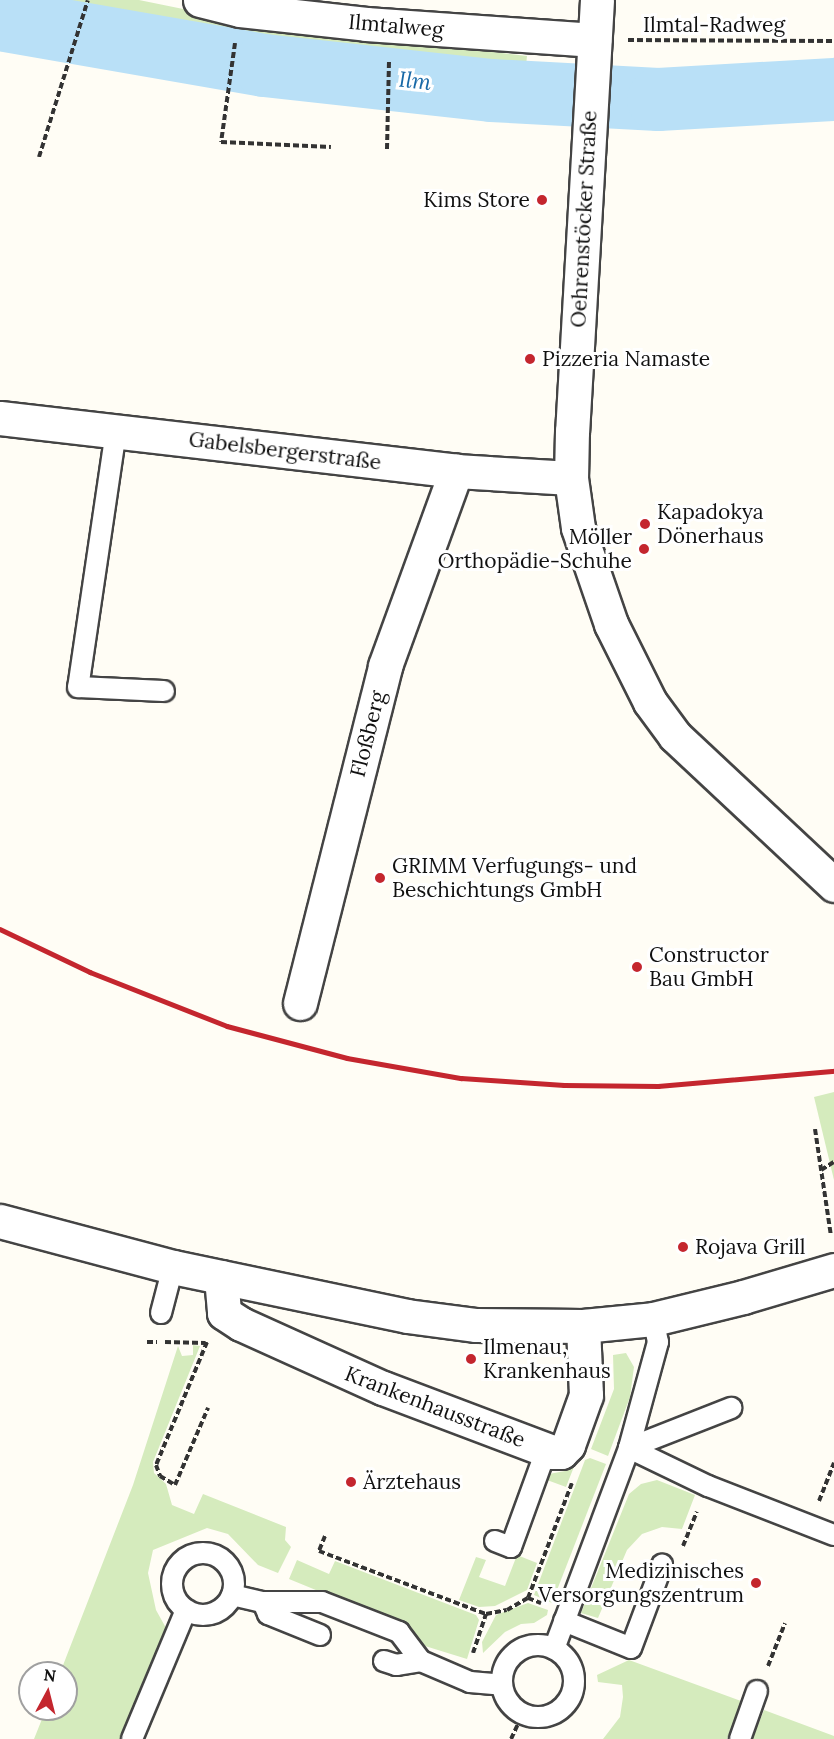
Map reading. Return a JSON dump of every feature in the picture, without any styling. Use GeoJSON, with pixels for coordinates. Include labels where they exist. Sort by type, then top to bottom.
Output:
{"type":"FeatureCollection","features":[{"type":"Feature","properties":{"kind":"street","name":"Ilmtalweg"},"geometry":{"type":"LineString","coordinates":[[200,0],[240,10],[384,26],[593,56]]}},
{"type":"Feature","properties":{"kind":"street","name":"Oehrenstöcker Straße"},"geometry":{"type":"LineString","coordinates":[[597,0],[571,478],[578,528],[591,572],[615,633],[650,702],[675,736],[834,885]]}},
{"type":"Feature","properties":{"kind":"street","name":"Gabelsbergerstraße"},"geometry":{"type":"LineString","coordinates":[[0,418],[456,471],[571,478]]}},
{"type":"Feature","properties":{"kind":"street","name":"Floßberg"},"geometry":{"type":"LineString","coordinates":[[300,1003],[385,666],[456,471]]}},
{"type":"Feature","properties":{"kind":"street"},"geometry":{"type":"LineString","coordinates":[[0,1221],[173,1267],[442,1322],[583,1326],[653,1318],[743,1297],[834,1270]]}},
{"type":"Feature","properties":{"kind":"street"},"geometry":{"type":"LineString","coordinates":[[221,1277],[224,1313]]}},
{"type":"Feature","properties":{"kind":"street","name":"Krankenhausstraße"},"geometry":{"type":"LineString","coordinates":[[224,1313],[305,1356],[546,1451],[561,1452],[568,1446],[586,1395],[583,1326]]}},
{"type":"Feature","properties":{"kind":"lane"},"geometry":{"type":"LineString","coordinates":[[116,431],[78,687],[164,691]]}},
{"type":"Feature","properties":{"kind":"lane"},"geometry":{"type":"LineString","coordinates":[[161,1313],[173,1267]]}},
{"type":"Feature","properties":{"kind":"lane"},"geometry":{"type":"LineString","coordinates":[[554,1648],[629,1448],[658,1342],[653,1318]]}},
{"type":"Feature","properties":{"kind":"lane"},"geometry":{"type":"LineString","coordinates":[[629,1448],[731,1408]]}},
{"type":"Feature","properties":{"kind":"lane"},"geometry":{"type":"LineString","coordinates":[[629,1448],[708,1486],[834,1535]]}},
{"type":"Feature","properties":{"kind":"lane"},"geometry":{"type":"LineString","coordinates":[[495,1541],[511,1547],[546,1451]]}},
{"type":"Feature","properties":{"kind":"lane"},"geometry":{"type":"LineString","coordinates":[[210,1554],[228,1566],[234,1584],[232,1595],[213,1613],[196,1614],[186,1610],[175,1597],[172,1586],[176,1568],[193,1555],[210,1554]]}},
{"type":"Feature","properties":{"kind":"lane"},"geometry":{"type":"LineString","coordinates":[[564,1621],[632,1648],[662,1565]]}},
{"type":"Feature","properties":{"kind":"lane"},"geometry":{"type":"LineString","coordinates":[[232,1595],[264,1602],[322,1602],[399,1632],[421,1661],[470,1682],[502,1685]]}},
{"type":"Feature","properties":{"kind":"lane"},"geometry":{"type":"LineString","coordinates":[[264,1602],[268,1614],[320,1635]]}},
{"type":"Feature","properties":{"kind":"lane"},"geometry":{"type":"LineString","coordinates":[[132,1739],[186,1610]]}},
{"type":"Feature","properties":{"kind":"lane"},"geometry":{"type":"LineString","coordinates":[[532,1645],[554,1648],[571,1666],[574,1678],[570,1696],[558,1710],[547,1716],[522,1713],[512,1707],[502,1685],[506,1664],[522,1648],[532,1645]]}},
{"type":"Feature","properties":{"kind":"lane"},"geometry":{"type":"LineString","coordinates":[[384,1661],[396,1665],[421,1661]]}},
{"type":"Feature","properties":{"kind":"lane"},"geometry":{"type":"LineString","coordinates":[[740,1739],[757,1691]]}},
{"type":"Feature","properties":{"kind":"path"},"geometry":{"type":"LineString","coordinates":[[39,157],[57,91],[88,0]]}},
{"type":"Feature","properties":{"kind":"path"},"geometry":{"type":"LineString","coordinates":[[236,38],[226,89],[221,142],[331,147]]}},
{"type":"Feature","properties":{"kind":"path","name":"Ilmtal-Radweg"},"geometry":{"type":"LineString","coordinates":[[593,56],[834,41]]}},
{"type":"Feature","properties":{"kind":"path"},"geometry":{"type":"LineString","coordinates":[[387,149],[390,53]]}},
{"type":"Feature","properties":{"kind":"path"},"geometry":{"type":"LineString","coordinates":[[815,1130],[834,1245]]}},
{"type":"Feature","properties":{"kind":"path"},"geometry":{"type":"LineString","coordinates":[[821,1170],[834,1162]]}},
{"type":"Feature","properties":{"kind":"path"},"geometry":{"type":"LineString","coordinates":[[208,1408],[175,1485],[159,1476],[156,1464],[206,1343],[224,1313]]}},
{"type":"Feature","properties":{"kind":"path"},"geometry":{"type":"LineString","coordinates":[[147,1342],[206,1343]]}},
{"type":"Feature","properties":{"kind":"path"},"geometry":{"type":"LineString","coordinates":[[810,1526],[834,1463]]}},
{"type":"Feature","properties":{"kind":"path"},"geometry":{"type":"LineString","coordinates":[[662,1565],[676,1564],[708,1486]]}},
{"type":"Feature","properties":{"kind":"path"},"geometry":{"type":"LineString","coordinates":[[470,1682],[470,1663],[486,1614]]}},
{"type":"Feature","properties":{"kind":"path"},"geometry":{"type":"LineString","coordinates":[[757,1691],[785,1623]]}},
{"type":"Feature","properties":{"kind":"path"},"geometry":{"type":"LineString","coordinates":[[512,1739],[522,1713]]}},
{"type":"Feature","properties":{"kind":"green space"},"geometry":{"type":"Polygon","coordinates":[[[0,0],[139,0],[242,21],[527,56],[525,75],[551,78],[545,120],[0,51],[0,0]]]}},
{"type":"Feature","properties":{"kind":"green space"},"geometry":{"type":"Polygon","coordinates":[[[834,1092],[834,1180],[814,1097],[834,1092]]]}},
{"type":"Feature","properties":{"kind":"green space"},"geometry":{"type":"Polygon","coordinates":[[[193,1345],[200,1346],[153,1462],[154,1473],[166,1484],[172,1505],[194,1514],[203,1494],[286,1527],[285,1540],[291,1547],[278,1573],[258,1565],[228,1534],[207,1528],[153,1550],[148,1573],[156,1610],[166,1628],[124,1739],[34,1739],[41,1721],[78,1721],[78,1661],[65,1661],[133,1485],[178,1346],[182,1356],[193,1355],[193,1345]]]}},
{"type":"Feature","properties":{"kind":"green space"},"geometry":{"type":"Polygon","coordinates":[[[626,1353],[634,1367],[630,1397],[608,1456],[591,1449],[614,1389],[613,1355],[626,1353]]]}},
{"type":"Feature","properties":{"kind":"green space"},"geometry":{"type":"Polygon","coordinates":[[[601,1398],[566,1487],[547,1480],[549,1474],[565,1471],[572,1462],[601,1398]]]}},
{"type":"Feature","properties":{"kind":"green space"},"geometry":{"type":"Polygon","coordinates":[[[590,1458],[606,1464],[552,1603],[534,1595],[585,1460],[590,1458]]]}},
{"type":"Feature","properties":{"kind":"green space"},"geometry":{"type":"Polygon","coordinates":[[[657,1480],[695,1495],[682,1529],[662,1527],[642,1534],[627,1550],[598,1618],[581,1613],[629,1494],[641,1484],[657,1480]]]}},
{"type":"Feature","properties":{"kind":"green space"},"geometry":{"type":"Polygon","coordinates":[[[517,1555],[537,1563],[527,1590],[495,1606],[479,1607],[459,1600],[476,1557],[486,1560],[479,1577],[505,1586],[517,1555]]]}},
{"type":"Feature","properties":{"kind":"green space"},"geometry":{"type":"Polygon","coordinates":[[[297,1560],[329,1574],[335,1561],[476,1615],[479,1620],[467,1659],[425,1646],[406,1627],[289,1579],[297,1560]]]}},
{"type":"Feature","properties":{"kind":"green space"},"geometry":{"type":"Polygon","coordinates":[[[528,1603],[548,1610],[547,1615],[534,1623],[521,1624],[505,1632],[483,1653],[482,1642],[496,1615],[528,1603]]]}},
{"type":"Feature","properties":{"kind":"green space"},"geometry":{"type":"Polygon","coordinates":[[[629,1660],[741,1701],[727,1739],[603,1739],[620,1717],[622,1685],[598,1682],[597,1675],[629,1660]]]}},
{"type":"Feature","properties":{"kind":"green space"},"geometry":{"type":"Polygon","coordinates":[[[764,1710],[834,1736],[834,1739],[752,1739],[764,1710]]]}},
{"type":"Feature","properties":{"kind":"waterway","name":"Ilm"},"geometry":{"type":"LineString","coordinates":[[0,19],[264,65],[491,90],[658,99],[834,89]]}},
{"type":"Feature","properties":{"kind":"railway"},"geometry":{"type":"LineString","coordinates":[[0,929],[90,972],[227,1026],[347,1058],[461,1078],[564,1085],[658,1086],[834,1071]]}},
{"type":"Feature","properties":{"kind":"place","name":"Kims Store"},"geometry":{"type":"Point","coordinates":[542,200]}},
{"type":"Feature","properties":{"kind":"place","name":"Pizzeria Namaste"},"geometry":{"type":"Point","coordinates":[530,359]}},
{"type":"Feature","properties":{"kind":"place","name":"Kapadokya Dönerhaus"},"geometry":{"type":"Point","coordinates":[645,524]}},
{"type":"Feature","properties":{"kind":"place","name":"Möller Orthopädie-Schuhe"},"geometry":{"type":"Point","coordinates":[644,549]}},
{"type":"Feature","properties":{"kind":"place","name":"GRIMM Verfugungs- und Beschichtungs GmbH"},"geometry":{"type":"Point","coordinates":[380,878]}},
{"type":"Feature","properties":{"kind":"place","name":"Constructor Bau GmbH"},"geometry":{"type":"Point","coordinates":[637,967]}},
{"type":"Feature","properties":{"kind":"place","name":"Rojava Grill"},"geometry":{"type":"Point","coordinates":[683,1247]}},
{"type":"Feature","properties":{"kind":"place","name":"Ilmenau, Krankenhaus"},"geometry":{"type":"Point","coordinates":[471,1359]}},
{"type":"Feature","properties":{"kind":"place","name":"Ärztehaus"},"geometry":{"type":"Point","coordinates":[351,1482]}},
{"type":"Feature","properties":{"kind":"place","name":"Medizinisches Versorgungszentrum"},"geometry":{"type":"Point","coordinates":[756,1583]}}]}
